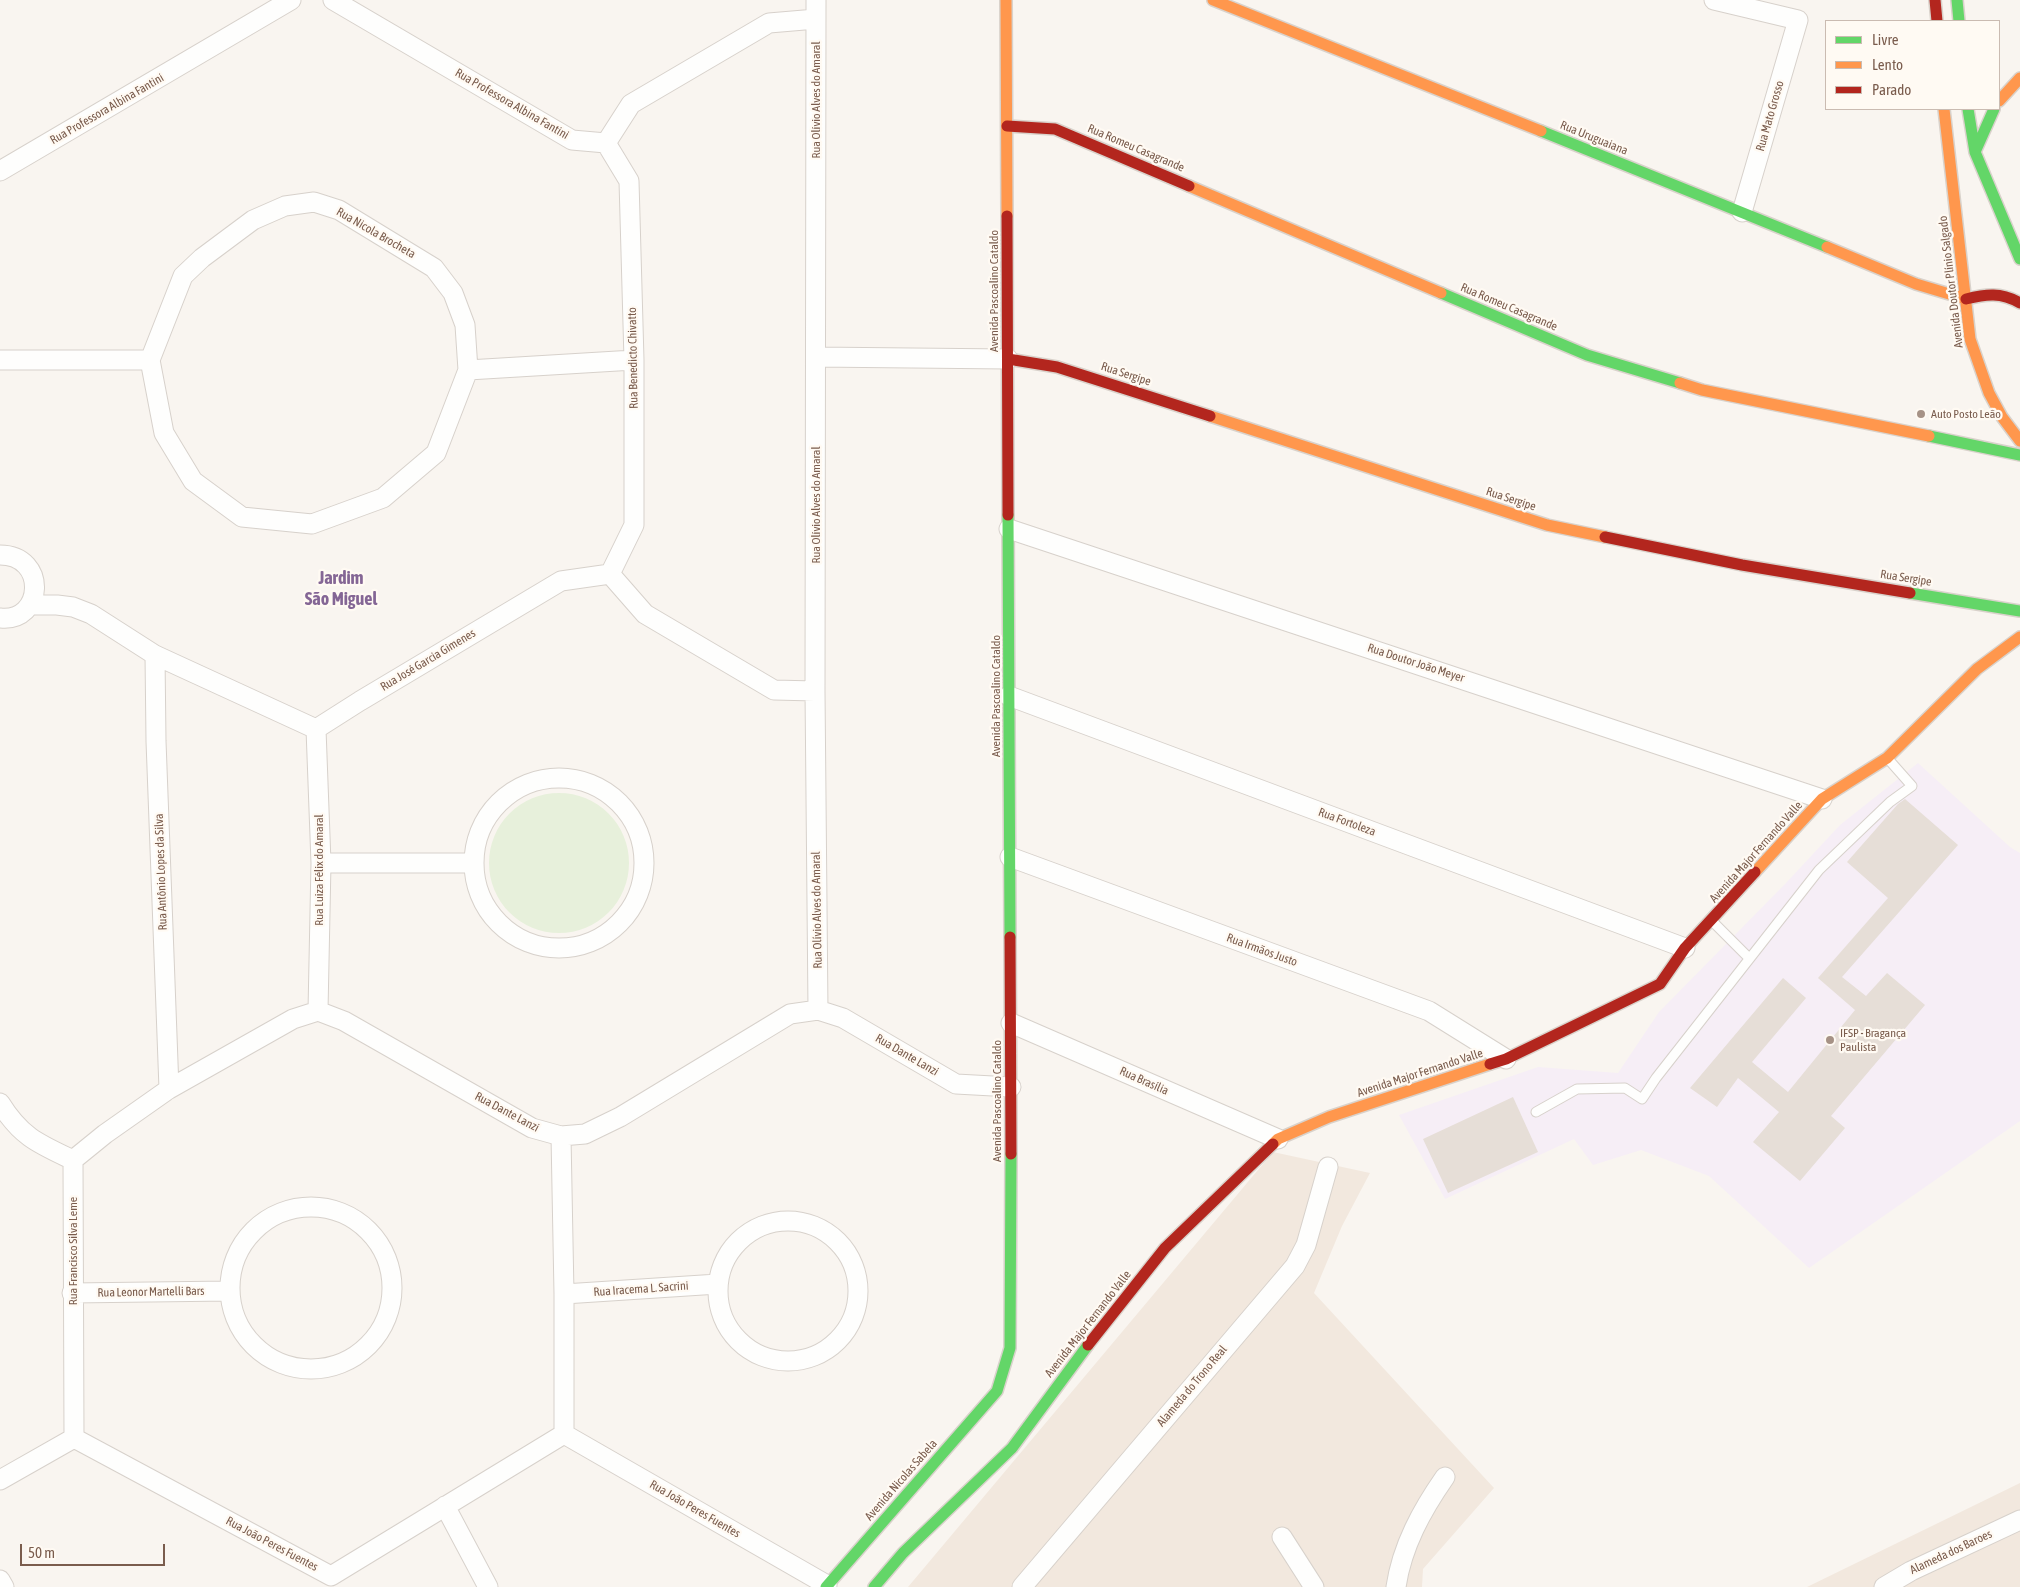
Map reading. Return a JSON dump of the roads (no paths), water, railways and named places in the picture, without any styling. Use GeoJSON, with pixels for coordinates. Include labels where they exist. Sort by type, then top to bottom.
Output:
{"type":"FeatureCollection","features":[{"type":"Feature","properties":{"kind":"street","name":"Rua Professora Albina Fantini"},"geometry":{"type":"LineString","coordinates":[[0,172],[291,0]]}},
{"type":"Feature","properties":{"kind":"street","name":"Rua Professora Albina Fantini"},"geometry":{"type":"LineString","coordinates":[[333,0],[572,140],[606,143]]}},
{"type":"Feature","properties":{"kind":"street","name":"Rua Olívio Alves do Amaral"},"geometry":{"type":"LineString","coordinates":[[816,0],[815,691],[818,1010]]}},
{"type":"Feature","properties":{"kind":"street","name":"Avenida Pascoalino Cataldo"},"geometry":{"type":"LineString","coordinates":[[997,1391],[1010,1348],[1011,1023],[1006,0]]}},
{"type":"Feature","properties":{"kind":"street","name":"Rua Uruguaiana"},"geometry":{"type":"LineString","coordinates":[[1213,0],[1742,212],[1916,284],[1966,299]]}},
{"type":"Feature","properties":{"kind":"street"},"geometry":{"type":"LineString","coordinates":[[1936,0],[1937,20]]}},
{"type":"Feature","properties":{"kind":"street"},"geometry":{"type":"LineString","coordinates":[[1957,0],[1959,20]]}},
{"type":"Feature","properties":{"kind":"street","name":"Rua Mato Grosso"},"geometry":{"type":"LineString","coordinates":[[1718,1],[1798,20],[1742,212]]}},
{"type":"Feature","properties":{"kind":"street"},"geometry":{"type":"LineString","coordinates":[[606,143],[631,104],[769,23],[816,19]]}},
{"type":"Feature","properties":{"kind":"street"},"geometry":{"type":"LineString","coordinates":[[2000,100],[2020,78]]}},
{"type":"Feature","properties":{"kind":"street","name":"Avenida Doutor Plínio Salgado"},"geometry":{"type":"LineString","coordinates":[[1944,110],[1970,339],[1975,360],[1991,400],[2020,441]]}},
{"type":"Feature","properties":{"kind":"street"},"geometry":{"type":"LineString","coordinates":[[1968,110],[1975,152],[2020,259]]}},
{"type":"Feature","properties":{"kind":"street"},"geometry":{"type":"LineString","coordinates":[[1975,152],[1994,110]]}},
{"type":"Feature","properties":{"kind":"street","name":"Rua Romeu Casagrande"},"geometry":{"type":"LineString","coordinates":[[1007,126],[1055,128],[1587,355],[1702,390],[2020,455]]}},
{"type":"Feature","properties":{"kind":"street","name":"Rua Benedicto Chivatto"},"geometry":{"type":"LineString","coordinates":[[606,143],[629,181],[634,360],[634,525],[610,574]]}},
{"type":"Feature","properties":{"kind":"street","name":"Rua Nicola Brocheta"},"geometry":{"type":"LineString","coordinates":[[314,202],[339,210],[434,268],[453,293],[465,325],[468,370],[436,453],[383,498],[312,524],[242,517],[193,481],[164,433],[150,360],[183,276],[202,258],[253,220],[285,206],[314,202]]}},
{"type":"Feature","properties":{"kind":"street"},"geometry":{"type":"LineString","coordinates":[[1966,299],[1997,293],[2009,296],[2020,302]]}},
{"type":"Feature","properties":{"kind":"street"},"geometry":{"type":"LineString","coordinates":[[816,357],[1008,359]]}},
{"type":"Feature","properties":{"kind":"street","name":"Rua Sergipe"},"geometry":{"type":"LineString","coordinates":[[1008,359],[1057,367],[1547,525],[1742,564],[2020,611]]}},
{"type":"Feature","properties":{"kind":"street"},"geometry":{"type":"LineString","coordinates":[[0,360],[150,360]]}},
{"type":"Feature","properties":{"kind":"street"},"geometry":{"type":"LineString","coordinates":[[468,370],[634,360]]}},
{"type":"Feature","properties":{"kind":"street","name":"Rua Doutor João Meyer"},"geometry":{"type":"LineString","coordinates":[[1009,529],[1822,799]]}},
{"type":"Feature","properties":{"kind":"street"},"geometry":{"type":"LineString","coordinates":[[0,555],[16,557],[28,565],[34,578],[35,592],[30,605],[20,615],[6,619],[0,618]]}},
{"type":"Feature","properties":{"kind":"street"},"geometry":{"type":"LineString","coordinates":[[610,574],[645,614],[774,690],[815,691]]}},
{"type":"Feature","properties":{"kind":"street","name":"Rua José Garcia Gimenes"},"geometry":{"type":"LineString","coordinates":[[316,729],[360,700],[561,581],[610,574]]}},
{"type":"Feature","properties":{"kind":"street"},"geometry":{"type":"LineString","coordinates":[[30,605],[56,604],[74,607],[90,614],[155,655],[316,729]]}},
{"type":"Feature","properties":{"kind":"street","name":"Avenida Major Fernando Valle"},"geometry":{"type":"LineString","coordinates":[[874,1587],[903,1553],[1012,1448],[1078,1358],[1165,1248],[1278,1139],[1329,1117],[1506,1060],[1660,984],[1685,948],[1822,799],[1887,758],[1976,670],[2020,637]]}},
{"type":"Feature","properties":{"kind":"street","name":"Rua Antônio Lopes da Silva"},"geometry":{"type":"LineString","coordinates":[[155,655],[156,741],[169,1089]]}},
{"type":"Feature","properties":{"kind":"street","name":"Rua Fortoleza"},"geometry":{"type":"LineString","coordinates":[[1010,696],[1685,948]]}},
{"type":"Feature","properties":{"kind":"street","name":"Rua Luiza Félix do Amaral"},"geometry":{"type":"LineString","coordinates":[[316,729],[321,863],[318,1011]]}},
{"type":"Feature","properties":{"kind":"street"},"geometry":{"type":"LineString","coordinates":[[566,778],[593,785],[617,800],[634,822],[643,849],[643,877],[634,904],[617,926],[593,941],[566,948],[538,946],[512,934],[491,916],[478,891],[473,863],[478,836],[491,811],[512,792],[538,780],[566,778]]}},
{"type":"Feature","properties":{"kind":"street","name":"Rua Irmãos Justo"},"geometry":{"type":"LineString","coordinates":[[1010,857],[1429,1011],[1506,1060]]}},
{"type":"Feature","properties":{"kind":"street"},"geometry":{"type":"LineString","coordinates":[[321,863],[473,863]]}},
{"type":"Feature","properties":{"kind":"street","name":"Rua Dante Lanzi"},"geometry":{"type":"LineString","coordinates":[[318,1011],[344,1021],[532,1128],[561,1136],[585,1134],[620,1117],[790,1014],[818,1010],[843,1018],[956,1084],[1011,1087]]}},
{"type":"Feature","properties":{"kind":"street"},"geometry":{"type":"LineString","coordinates":[[0,1103],[11,1121],[37,1143],[74,1160],[105,1134],[169,1089],[293,1019],[318,1011]]}},
{"type":"Feature","properties":{"kind":"street","name":"Rua Brasília"},"geometry":{"type":"LineString","coordinates":[[1011,1023],[1278,1139]]}},
{"type":"Feature","properties":{"kind":"street"},"geometry":{"type":"LineString","coordinates":[[561,1136],[564,1434]]}},
{"type":"Feature","properties":{"kind":"street","name":"Rua Francisco Silva Leme"},"geometry":{"type":"LineString","coordinates":[[74,1160],[72,1293],[74,1438]]}},
{"type":"Feature","properties":{"kind":"street","name":"Alameda do Trono Real"},"geometry":{"type":"LineString","coordinates":[[1022,1587],[1294,1266],[1306,1245],[1328,1167]]}},
{"type":"Feature","properties":{"kind":"street"},"geometry":{"type":"LineString","coordinates":[[316,1207],[343,1213],[366,1227],[383,1248],[392,1273],[393,1300],[385,1326],[368,1347],[346,1363],[320,1370],[293,1368],[268,1358],[248,1341],[234,1317],[229,1291],[233,1264],[245,1240],[265,1221],[289,1210],[316,1207]]}},
{"type":"Feature","properties":{"kind":"street"},"geometry":{"type":"LineString","coordinates":[[776,1222],[799,1222],[821,1229],[839,1243],[852,1262],[858,1283],[856,1306],[848,1328],[832,1346],[811,1357],[788,1362],[765,1358],[744,1346],[728,1329],[719,1308],[718,1284],[724,1262],[736,1243],[754,1230],[776,1222]]}},
{"type":"Feature","properties":{"kind":"street","name":"Rua Iracema L. Sacrini"},"geometry":{"type":"LineString","coordinates":[[564,1294],[718,1284]]}},
{"type":"Feature","properties":{"kind":"street","name":"Rua Leonor Martelli Bars"},"geometry":{"type":"LineString","coordinates":[[72,1293],[229,1291]]}},
{"type":"Feature","properties":{"kind":"street","name":"Avenida Nicolas Sabela"},"geometry":{"type":"LineString","coordinates":[[826,1586],[997,1391]]}},
{"type":"Feature","properties":{"kind":"street","name":"Rua João Peres Fuentes"},"geometry":{"type":"LineString","coordinates":[[74,1438],[331,1581],[445,1506],[564,1434],[826,1586]]}},
{"type":"Feature","properties":{"kind":"street"},"geometry":{"type":"LineString","coordinates":[[0,1480],[74,1438]]}},
{"type":"Feature","properties":{"kind":"street"},"geometry":{"type":"LineString","coordinates":[[1396,1587],[1408,1542],[1424,1508],[1445,1477]]}},
{"type":"Feature","properties":{"kind":"street"},"geometry":{"type":"LineString","coordinates":[[445,1506],[488,1587]]}},
{"type":"Feature","properties":{"kind":"street","name":"Alameda dos Baroes"},"geometry":{"type":"LineString","coordinates":[[1884,1587],[1911,1571],[2020,1520]]}},
{"type":"Feature","properties":{"kind":"street"},"geometry":{"type":"LineString","coordinates":[[1282,1537],[1314,1587]]}},
{"type":"Feature","properties":{"kind":"street"},"geometry":{"type":"LineString","coordinates":[[0,1580],[4,1587]]}},
{"type":"Feature","properties":{"kind":"lane"},"geometry":{"type":"LineString","coordinates":[[1536,1112],[1577,1089],[1626,1088],[1642,1099],[1819,870],[1890,802],[1912,786],[1887,758]]}},
{"type":"Feature","properties":{"kind":"lane"},"geometry":{"type":"LineString","coordinates":[[1711,921],[1750,958]]}},
{"type":"Feature","properties":{"kind":"place","name":"Auto Posto Leão"},"geometry":{"type":"Point","coordinates":[1921,414]}},
{"type":"Feature","properties":{"kind":"place","name":"IFSP - Bragança Paulista"},"geometry":{"type":"Point","coordinates":[1830,1040]}},
{"type":"Feature","properties":{"kind":"district","name":"Jardim São Miguel"},"geometry":{"type":"Point","coordinates":[341,588]}}]}
